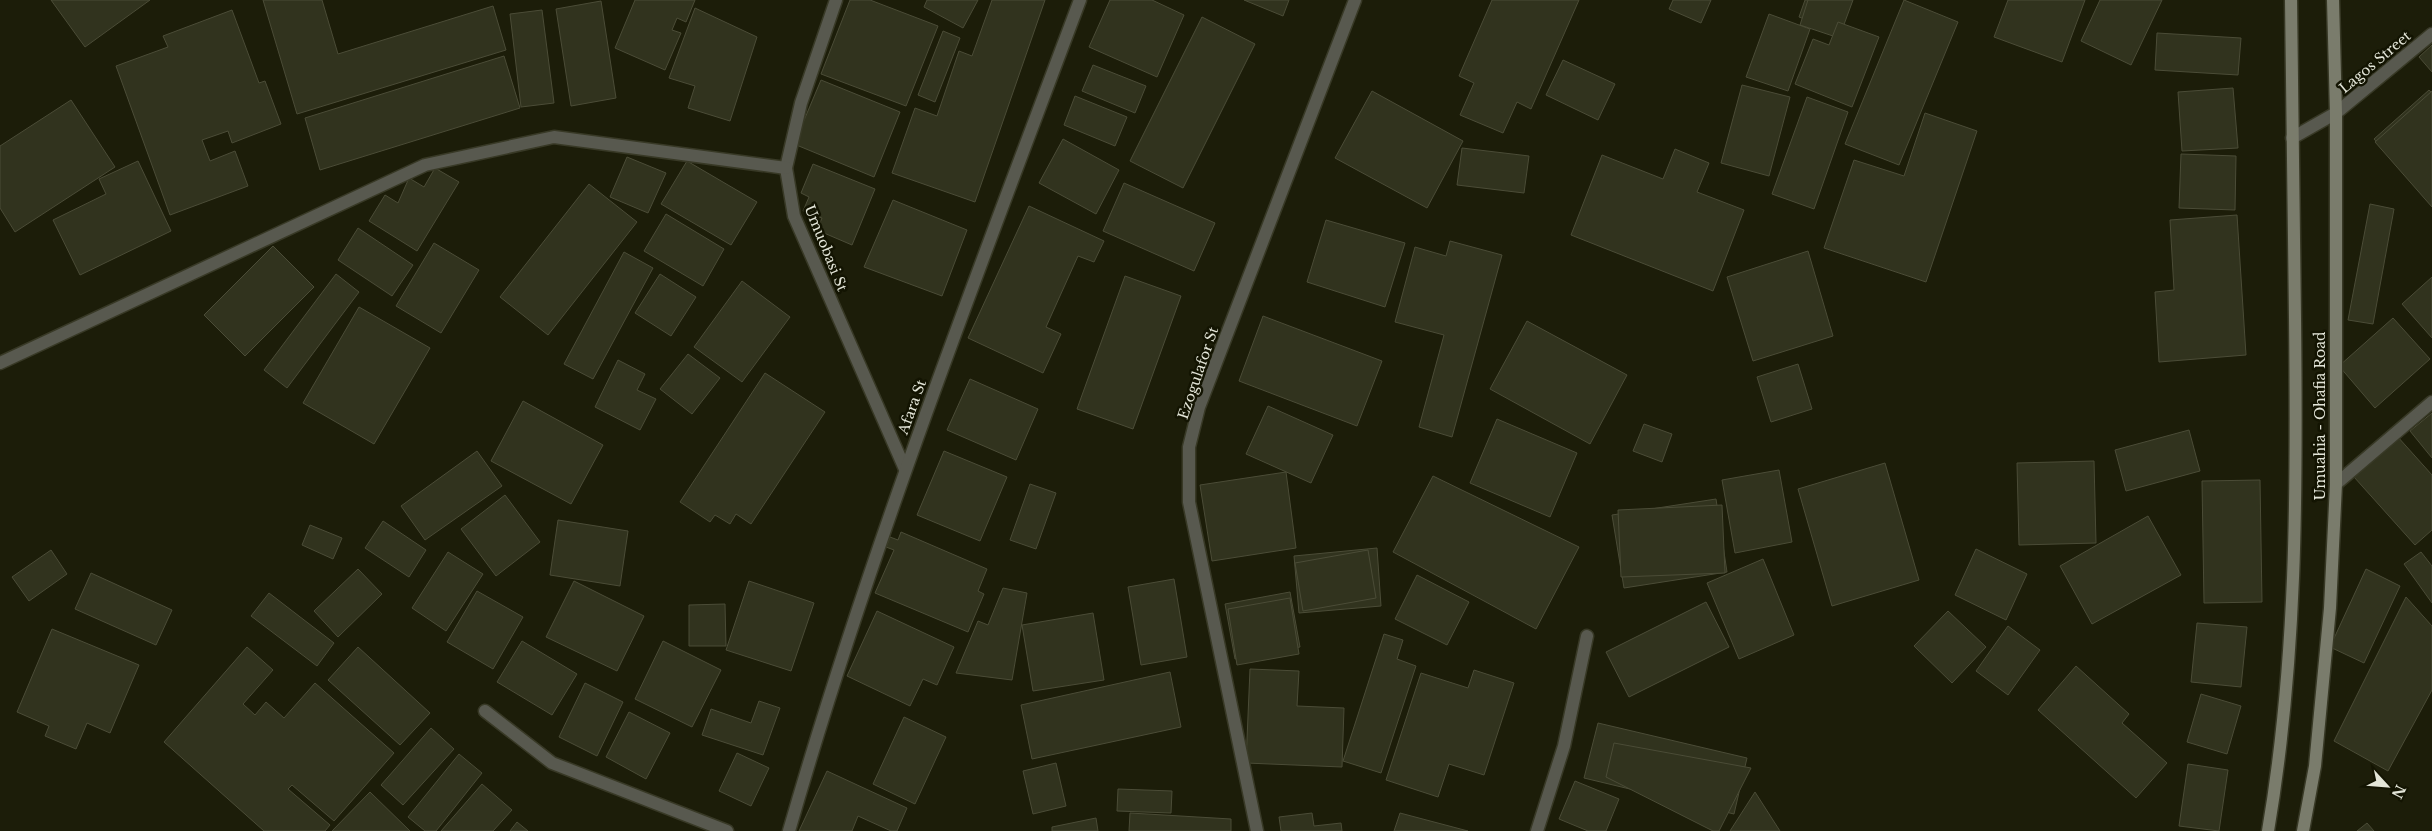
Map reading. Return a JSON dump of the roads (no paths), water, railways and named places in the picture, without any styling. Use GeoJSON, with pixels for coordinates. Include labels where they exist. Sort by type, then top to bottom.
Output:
{"type":"FeatureCollection","features":[{"type":"Feature","properties":{"kind":"main road","name":"Umuahia - Ohafia Road"},"geometry":{"type":"LineString","coordinates":[[2268,831],[2278,770],[2290,658],[2297,478],[2291,0]]}},
{"type":"Feature","properties":{"kind":"main road","name":"Umuahia - Ohafia Road"},"geometry":{"type":"LineString","coordinates":[[2303,831],[2317,746],[2330,608],[2336,484],[2336,113],[2333,0]]}},
{"type":"Feature","properties":{"kind":"street","name":"Umuobasi St"},"geometry":{"type":"LineString","coordinates":[[836,0],[801,103],[786,168],[794,216],[904,470]]}},
{"type":"Feature","properties":{"kind":"street","name":"Afara St"},"geometry":{"type":"LineString","coordinates":[[789,831],[820,721],[904,470],[1080,0]]}},
{"type":"Feature","properties":{"kind":"street","name":"Ezogulafor St"},"geometry":{"type":"LineString","coordinates":[[1257,831],[1189,502],[1190,447],[1199,407],[1355,0]]}},
{"type":"Feature","properties":{"kind":"street","name":"Lagos Street"},"geometry":{"type":"LineString","coordinates":[[2292,138],[2336,113],[2432,34]]}},
{"type":"Feature","properties":{"kind":"street"},"geometry":{"type":"LineString","coordinates":[[0,363],[425,165],[554,137],[786,168]]}},
{"type":"Feature","properties":{"kind":"street"},"geometry":{"type":"LineString","coordinates":[[2336,484],[2432,402]]}},
{"type":"Feature","properties":{"kind":"street"},"geometry":{"type":"LineString","coordinates":[[1537,831],[1564,746],[1587,636]]}},
{"type":"Feature","properties":{"kind":"street"},"geometry":{"type":"LineString","coordinates":[[484,711],[552,763],[726,831]]}}]}
